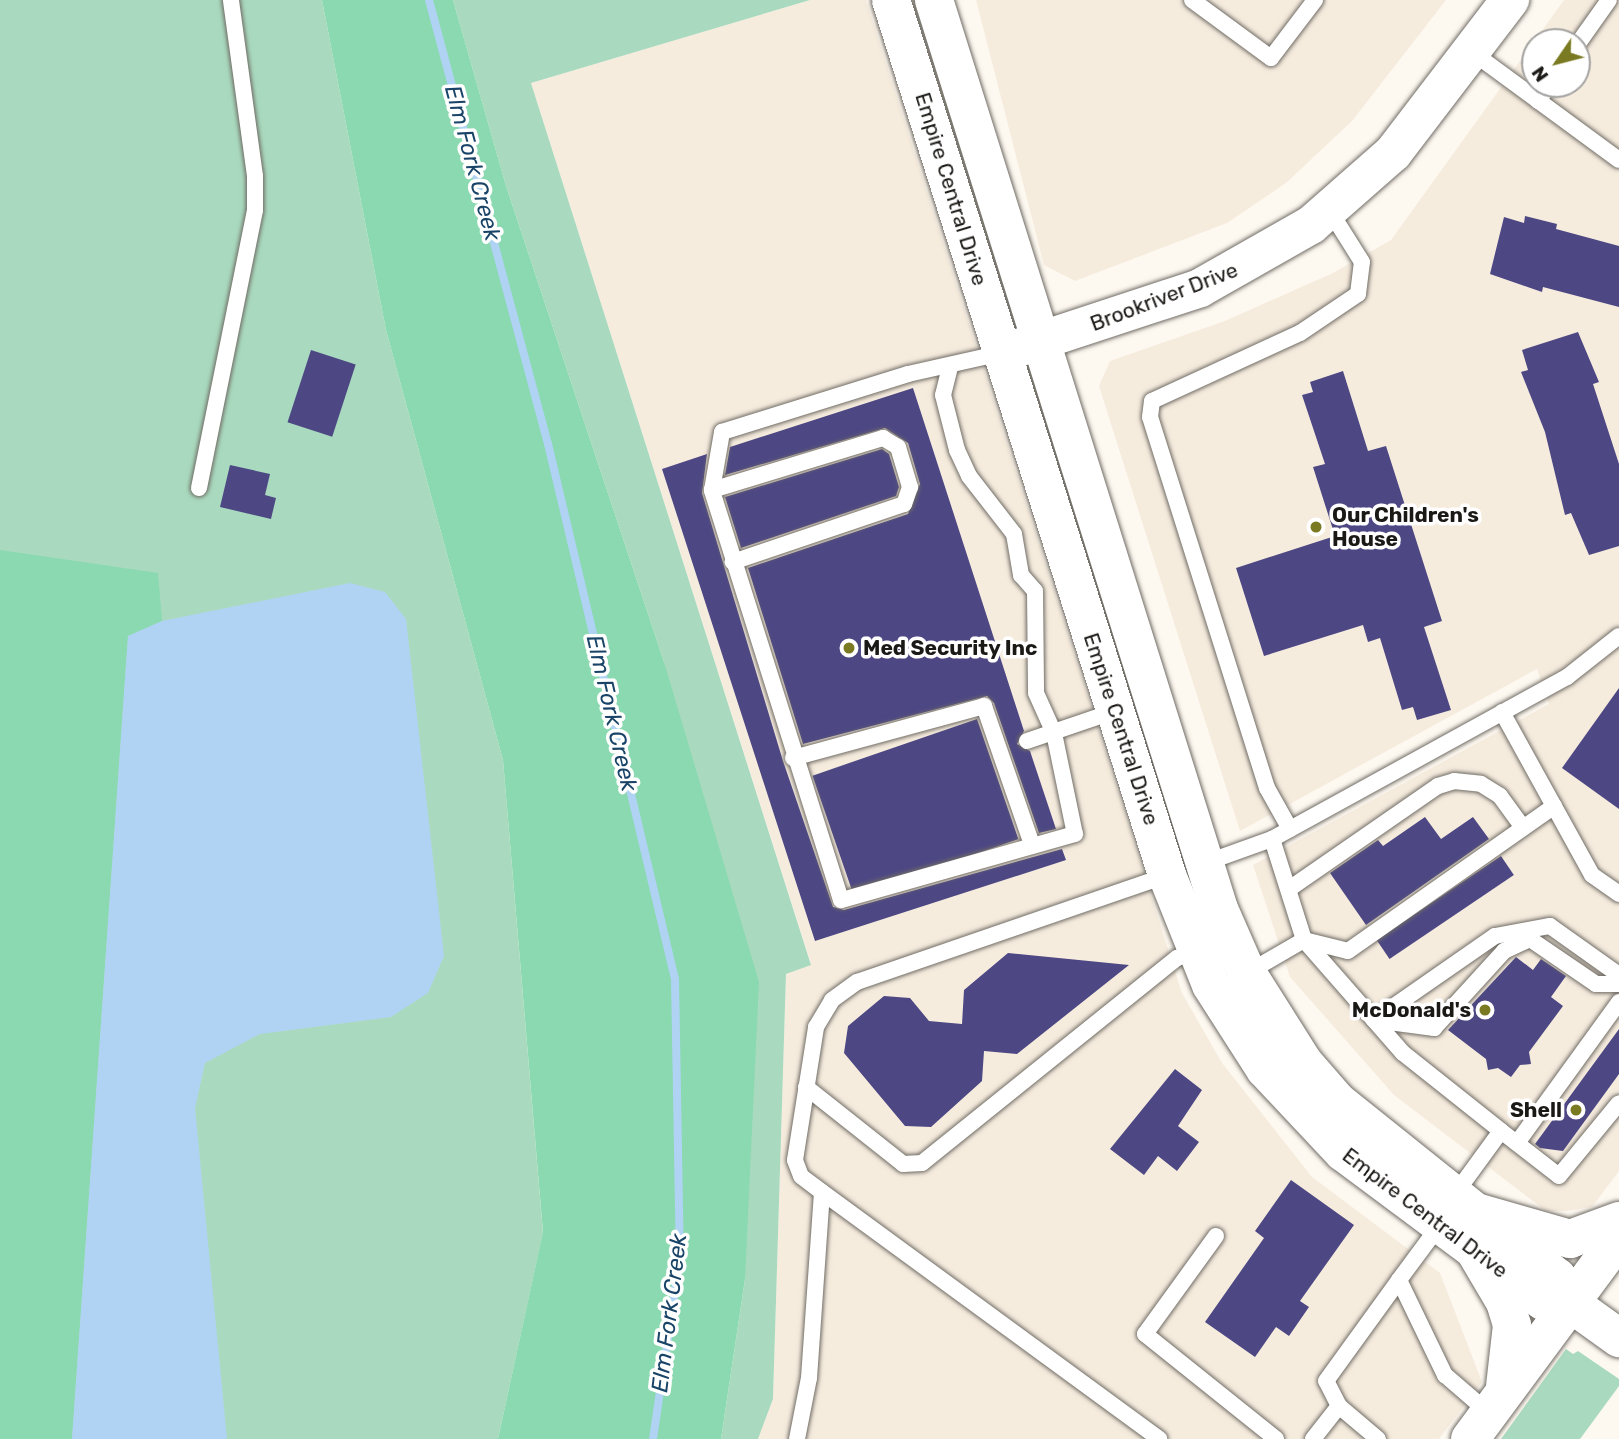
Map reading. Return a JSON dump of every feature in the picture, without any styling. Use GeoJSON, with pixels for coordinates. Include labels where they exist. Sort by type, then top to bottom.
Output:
{"type":"FeatureCollection","features":[{"type":"Feature","properties":{"kind":"street","name":"Empire Central Drive"},"geometry":{"type":"LineString","coordinates":[[891,0],[1167,875],[1194,951],[1224,1009],[1265,1069],[1305,1116],[1343,1152],[1456,1211],[1557,1277],[1573,1305],[1619,1338]]}},
{"type":"Feature","properties":{"kind":"street","name":"Empire Central Drive"},"geometry":{"type":"LineString","coordinates":[[934,0],[1205,863],[1247,973],[1304,1063],[1337,1101],[1456,1211],[1475,1251],[1543,1301],[1573,1305]]}},
{"type":"Feature","properties":{"kind":"street","name":"Brookriver Drive"},"geometry":{"type":"LineString","coordinates":[[1002,353],[1199,288],[1276,249],[1330,211],[1393,153],[1510,0]]}},
{"type":"Feature","properties":{"kind":"street"},"geometry":{"type":"LineString","coordinates":[[1167,875],[1205,863]]}},
{"type":"Feature","properties":{"kind":"street"},"geometry":{"type":"LineString","coordinates":[[1456,1211],[1570,1239],[1619,1221]]}},
{"type":"Feature","properties":{"kind":"street"},"geometry":{"type":"LineString","coordinates":[[1482,1410],[1573,1305],[1619,1238]]}},
{"type":"Feature","properties":{"kind":"street"},"geometry":{"type":"LineString","coordinates":[[1475,1251],[1505,1302],[1512,1325],[1511,1365],[1482,1410]]}},
{"type":"Feature","properties":{"kind":"lane"},"geometry":{"type":"LineString","coordinates":[[199,488],[255,210],[255,176],[231,0]]}},
{"type":"Feature","properties":{"kind":"lane"},"geometry":{"type":"LineString","coordinates":[[1192,0],[1271,58],[1315,0]]}},
{"type":"Feature","properties":{"kind":"lane"},"geometry":{"type":"LineString","coordinates":[[1589,28],[1609,0]]}},
{"type":"Feature","properties":{"kind":"lane"},"geometry":{"type":"LineString","coordinates":[[1472,52],[1619,160]]}},
{"type":"Feature","properties":{"kind":"lane"},"geometry":{"type":"LineString","coordinates":[[1290,830],[1267,788],[1150,417],[1152,401],[1300,333],[1358,295],[1362,262],[1330,211]]}},
{"type":"Feature","properties":{"kind":"lane"},"geometry":{"type":"LineString","coordinates":[[950,367],[943,395],[957,450],[969,476],[1014,534],[1021,575],[1035,592],[1036,693],[1054,733],[1075,834],[841,900],[793,758],[712,490],[722,432],[908,374],[950,367],[1002,353]]}},
{"type":"Feature","properties":{"kind":"lane"},"geometry":{"type":"LineString","coordinates":[[712,490],[883,438],[898,447],[910,487],[904,504],[733,562]]}},
{"type":"Feature","properties":{"kind":"lane"},"geometry":{"type":"LineString","coordinates":[[1205,863],[1290,830],[1567,677],[1619,636]]}},
{"type":"Feature","properties":{"kind":"lane"},"geometry":{"type":"LineString","coordinates":[[793,758],[984,706],[1032,845]]}},
{"type":"Feature","properties":{"kind":"lane"},"geometry":{"type":"LineString","coordinates":[[1027,741],[1115,711]]}},
{"type":"Feature","properties":{"kind":"lane"},"geometry":{"type":"LineString","coordinates":[[1502,712],[1592,875],[1619,894]]}},
{"type":"Feature","properties":{"kind":"lane"},"geometry":{"type":"LineString","coordinates":[[1289,888],[1438,786],[1454,781],[1481,784],[1500,796],[1523,828]]}},
{"type":"Feature","properties":{"kind":"lane"},"geometry":{"type":"LineString","coordinates":[[1247,973],[1304,940],[1348,951],[1554,806]]}},
{"type":"Feature","properties":{"kind":"lane"},"geometry":{"type":"LineString","coordinates":[[1272,839],[1304,940],[1403,1053],[1501,1131],[1559,1175],[1619,1103]]}},
{"type":"Feature","properties":{"kind":"lane"},"geometry":{"type":"LineString","coordinates":[[1159,1439],[801,1176],[795,1160],[816,1027],[832,1000],[857,982],[1167,875]]}},
{"type":"Feature","properties":{"kind":"lane"},"geometry":{"type":"LineString","coordinates":[[1374,1020],[1495,936],[1550,926],[1619,975]]}},
{"type":"Feature","properties":{"kind":"lane"},"geometry":{"type":"LineString","coordinates":[[1374,1020],[1434,1028],[1503,951],[1530,939],[1597,984],[1619,984]]}},
{"type":"Feature","properties":{"kind":"lane"},"geometry":{"type":"LineString","coordinates":[[806,1087],[903,1164],[922,1163],[1177,958],[1194,951]]}},
{"type":"Feature","properties":{"kind":"lane"},"geometry":{"type":"LineString","coordinates":[[1517,1143],[1619,1002]]}},
{"type":"Feature","properties":{"kind":"lane"},"geometry":{"type":"LineString","coordinates":[[1378,1439],[1339,1406],[1326,1381],[1399,1280],[1456,1211],[1501,1131]]}},
{"type":"Feature","properties":{"kind":"lane"},"geometry":{"type":"LineString","coordinates":[[797,1439],[809,1377],[822,1192]]}},
{"type":"Feature","properties":{"kind":"lane"},"geometry":{"type":"LineString","coordinates":[[1216,1236],[1145,1334],[1276,1439]]}},
{"type":"Feature","properties":{"kind":"lane"},"geometry":{"type":"LineString","coordinates":[[1399,1280],[1445,1375],[1482,1410]]}},
{"type":"Feature","properties":{"kind":"lane"},"geometry":{"type":"LineString","coordinates":[[1313,1439],[1339,1406]]}},
{"type":"Feature","properties":{"kind":"shaded area"},"geometry":{"type":"Polygon","coordinates":[[[810,0],[866,0],[1182,993],[1222,1063],[1312,1177],[1440,1273],[1482,1382],[1439,1439],[758,1439],[773,1399],[786,974],[811,964],[531,83],[810,0]]]}},
{"type":"Feature","properties":{"kind":"shaded area"},"geometry":{"type":"Polygon","coordinates":[[[976,0],[1446,0],[1352,121],[1286,183],[1227,223],[1075,281],[1044,265],[976,0]]]}},
{"type":"Feature","properties":{"kind":"shaded area"},"geometry":{"type":"Polygon","coordinates":[[[1564,0],[1619,0],[1619,1171],[1592,1207],[1546,1211],[1394,1095],[1290,977],[1253,865],[1549,704],[1537,669],[1240,831],[1099,386],[1110,361],[1225,321],[1333,273],[1391,240],[1521,60],[1521,98],[1591,98],[1591,28],[1544,28],[1564,0]]]}},
{"type":"Feature","properties":{"kind":"green space"},"geometry":{"type":"Polygon","coordinates":[[[0,0],[322,0],[386,330],[503,760],[543,1233],[498,1439],[0,1439],[0,0]]]}},
{"type":"Feature","properties":{"kind":"green space"},"geometry":{"type":"Polygon","coordinates":[[[322,0],[453,0],[506,186],[664,662],[759,982],[745,1279],[721,1439],[498,1439],[543,1232],[503,760],[386,330],[322,0]]]}},
{"type":"Feature","properties":{"kind":"green space"},"geometry":{"type":"Polygon","coordinates":[[[453,0],[810,0],[531,83],[811,965],[786,974],[773,1399],[758,1439],[721,1439],[745,1279],[664,662],[506,186],[453,0]]]}},
{"type":"Feature","properties":{"kind":"green space"},"geometry":{"type":"Polygon","coordinates":[[[0,550],[158,573],[162,621],[128,636],[72,1439],[0,1439],[0,550]]]}},
{"type":"Feature","properties":{"kind":"green space"},"geometry":{"type":"Polygon","coordinates":[[[1566,1349],[1573,1354],[1578,1351],[1619,1379],[1619,1386],[1580,1439],[1501,1439],[1566,1349]]]}},
{"type":"Feature","properties":{"kind":"water"},"geometry":{"type":"Polygon","coordinates":[[[350,583],[385,592],[406,619],[444,956],[428,993],[391,1017],[260,1034],[205,1063],[195,1108],[227,1439],[72,1439],[128,636],[162,621],[350,583]]]}},
{"type":"Feature","properties":{"kind":"building"},"geometry":{"type":"Polygon","coordinates":[[[1525,216],[1557,224],[1556,229],[1619,246],[1619,307],[1543,287],[1542,292],[1490,274],[1504,217],[1524,223],[1525,216]]]}},
{"type":"Feature","properties":{"kind":"building"},"geometry":{"type":"Polygon","coordinates":[[[1578,332],[1599,382],[1593,384],[1619,464],[1619,546],[1589,555],[1571,513],[1565,515],[1545,432],[1521,372],[1528,370],[1522,350],[1578,332]]]}},
{"type":"Feature","properties":{"kind":"building"},"geometry":{"type":"Polygon","coordinates":[[[311,350],[356,365],[332,437],[288,422],[311,350]]]}},
{"type":"Feature","properties":{"kind":"building"},"geometry":{"type":"Polygon","coordinates":[[[1343,371],[1368,451],[1386,446],[1442,621],[1424,627],[1451,710],[1417,720],[1413,707],[1402,710],[1380,638],[1368,642],[1363,625],[1264,656],[1236,568],[1335,536],[1313,467],[1325,464],[1302,395],[1313,392],[1310,382],[1343,371]]]}},
{"type":"Feature","properties":{"kind":"building"},"geometry":{"type":"Polygon","coordinates":[[[913,388],[1024,731],[1017,744],[1030,751],[1056,829],[1039,833],[994,703],[987,696],[803,744],[748,568],[908,514],[920,484],[908,443],[885,428],[725,475],[730,447],[913,388]]]}},
{"type":"Feature","properties":{"kind":"building"},"geometry":{"type":"Polygon","coordinates":[[[882,449],[889,454],[899,487],[896,496],[741,548],[725,497],[882,449]]]}},
{"type":"Feature","properties":{"kind":"building"},"geometry":{"type":"Polygon","coordinates":[[[707,454],[702,493],[783,761],[833,907],[844,910],[1062,849],[1066,860],[815,941],[662,469],[707,454]]]}},
{"type":"Feature","properties":{"kind":"building"},"geometry":{"type":"Polygon","coordinates":[[[230,465],[270,474],[265,495],[276,498],[271,519],[220,507],[230,465]]]}},
{"type":"Feature","properties":{"kind":"building"},"geometry":{"type":"Polygon","coordinates":[[[1619,688],[1619,809],[1562,768],[1619,688]]]}},
{"type":"Feature","properties":{"kind":"building"},"geometry":{"type":"Polygon","coordinates":[[[977,719],[1018,839],[854,896],[812,776],[977,719]]]}},
{"type":"Feature","properties":{"kind":"building"},"geometry":{"type":"Polygon","coordinates":[[[1425,817],[1441,839],[1473,817],[1489,839],[1366,925],[1330,873],[1378,840],[1383,846],[1425,817]]]}},
{"type":"Feature","properties":{"kind":"building"},"geometry":{"type":"Polygon","coordinates":[[[1501,856],[1514,875],[1390,959],[1377,940],[1501,856]]]}},
{"type":"Feature","properties":{"kind":"building"},"geometry":{"type":"Polygon","coordinates":[[[1008,953],[1129,965],[1017,1054],[984,1051],[982,1081],[931,1127],[905,1126],[844,1053],[848,1026],[884,996],[910,998],[929,1021],[962,1024],[964,990],[1008,953]]]}},
{"type":"Feature","properties":{"kind":"building"},"geometry":{"type":"Polygon","coordinates":[[[1516,957],[1533,970],[1541,959],[1566,976],[1551,997],[1563,1006],[1529,1052],[1531,1064],[1520,1065],[1511,1077],[1498,1068],[1488,1070],[1486,1059],[1448,1030],[1516,957]]]}},
{"type":"Feature","properties":{"kind":"building","name":"Shell"},"geometry":{"type":"Polygon","coordinates":[[[1619,1029],[1619,1074],[1563,1151],[1540,1148],[1535,1144],[1619,1029]]]}},
{"type":"Feature","properties":{"kind":"building"},"geometry":{"type":"Polygon","coordinates":[[[1175,1069],[1202,1090],[1178,1126],[1199,1142],[1177,1171],[1158,1156],[1144,1175],[1110,1149],[1175,1069]]]}},
{"type":"Feature","properties":{"kind":"building"},"geometry":{"type":"Polygon","coordinates":[[[1291,1180],[1354,1225],[1300,1301],[1309,1307],[1289,1336],[1276,1327],[1255,1357],[1205,1322],[1264,1238],[1255,1231],[1291,1180]]]}},
{"type":"Feature","properties":{"kind":"waterway","name":"Elm Fork Creek"},"geometry":{"type":"LineString","coordinates":[[429,0],[548,444],[675,979],[680,1256],[653,1439]]}},
{"type":"Feature","properties":{"kind":"place","name":"Our Children's House"},"geometry":{"type":"Point","coordinates":[1316,527]}},
{"type":"Feature","properties":{"kind":"place","name":"Med Security Inc"},"geometry":{"type":"Point","coordinates":[849,648]}},
{"type":"Feature","properties":{"kind":"place","name":"McDonald's"},"geometry":{"type":"Point","coordinates":[1485,1010]}},
{"type":"Feature","properties":{"kind":"place","name":"Shell"},"geometry":{"type":"Point","coordinates":[1576,1110]}}]}
